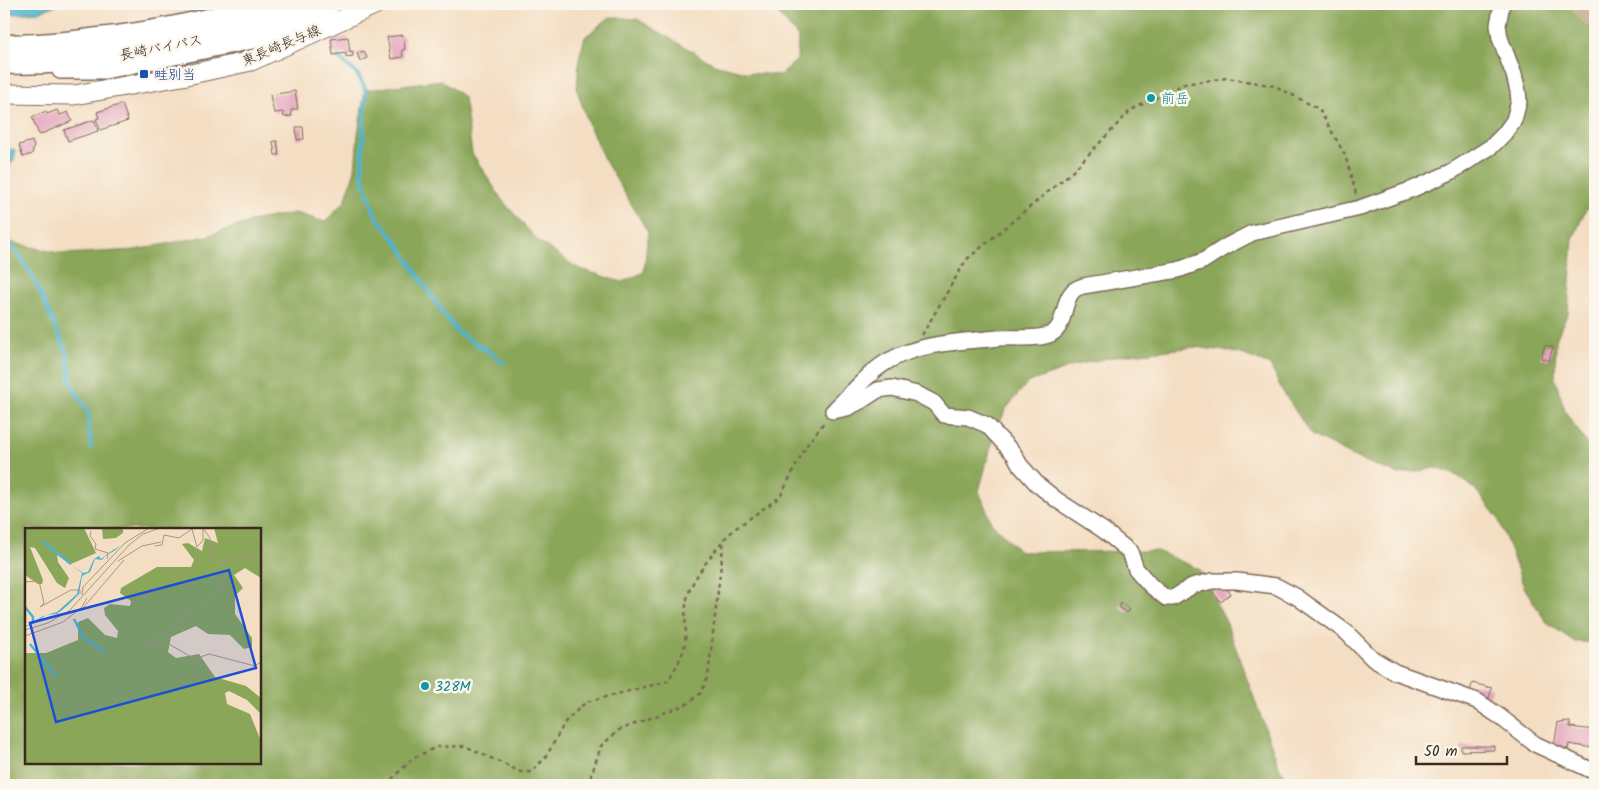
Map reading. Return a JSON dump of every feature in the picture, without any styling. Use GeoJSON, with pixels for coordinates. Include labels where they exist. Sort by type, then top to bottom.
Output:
{"type":"FeatureCollection","features":[{"type":"Feature","properties":{"kind":"highway","name":"長崎バイパス"},"geometry":{"type":"LineString","coordinates":[[4,45],[66,43],[134,35],[186,26],[266,4]]}},
{"type":"Feature","properties":{"kind":"highway","name":"長崎バイパス"},"geometry":{"type":"LineString","coordinates":[[4,63],[67,62],[136,54],[190,43],[235,31],[278,18],[314,4]]}},
{"type":"Feature","properties":{"kind":"main road","name":"東長崎長与線"},"geometry":{"type":"LineString","coordinates":[[4,94],[74,95],[182,76],[251,61],[376,4]]}},
{"type":"Feature","properties":{"kind":"street"},"geometry":{"type":"LineString","coordinates":[[4,71],[105,71],[206,51],[262,39],[313,18],[334,4]]}},
{"type":"Feature","properties":{"kind":"street"},"geometry":{"type":"LineString","coordinates":[[832,411],[889,360],[913,350],[981,340],[1036,337],[1051,334],[1060,324],[1067,300],[1074,290],[1083,286],[1178,270],[1203,261],[1225,246],[1252,233],[1360,208],[1413,189],[1451,172],[1492,146],[1514,120],[1519,101],[1518,91],[1500,38],[1498,25],[1502,4]]}},
{"type":"Feature","properties":{"kind":"street"},"geometry":{"type":"LineString","coordinates":[[832,411],[847,408],[878,390],[892,388],[917,394],[934,403],[944,415],[968,417],[987,425],[1014,454],[1020,465],[1037,484],[1057,500],[1103,530],[1130,552],[1136,569],[1151,586],[1166,598],[1173,598],[1192,586],[1212,581],[1237,581],[1276,586],[1297,597],[1346,632],[1380,664],[1395,672],[1477,701],[1535,744],[1595,772]]}},
{"type":"Feature","properties":{"kind":"path"},"geometry":{"type":"LineString","coordinates":[[913,350],[966,260],[1072,172],[1131,110],[1184,84],[1227,78],[1275,86],[1319,110],[1345,155],[1360,208]]}},
{"type":"Feature","properties":{"kind":"path"},"geometry":{"type":"LineString","coordinates":[[386,785],[413,758],[437,747],[465,746],[521,772],[530,772],[546,757],[565,722],[586,702],[668,681],[676,668],[685,643],[684,617],[688,594],[702,569],[724,539],[736,528],[780,497],[806,446],[832,411]]}},
{"type":"Feature","properties":{"kind":"path"},"geometry":{"type":"LineString","coordinates":[[588,785],[601,746],[619,730],[687,704],[700,693],[708,676],[724,539]]}},
{"type":"Feature","properties":{"kind":"green space"},"geometry":{"type":"Polygon","coordinates":[[[770,4],[1595,4],[1595,205],[1586,209],[1573,239],[1568,312],[1556,340],[1555,379],[1566,413],[1595,456],[1595,642],[1575,642],[1546,622],[1524,587],[1498,518],[1475,489],[1458,476],[1437,468],[1398,474],[1359,459],[1311,435],[1282,390],[1270,365],[1239,353],[1195,347],[1122,355],[1076,365],[1027,383],[1005,410],[991,447],[979,491],[991,522],[1020,552],[1157,551],[1199,569],[1227,624],[1280,769],[1294,785],[4,785],[4,241],[63,254],[135,250],[207,236],[256,220],[295,213],[325,222],[345,201],[355,170],[365,90],[441,80],[464,97],[472,153],[502,200],[537,240],[577,268],[622,282],[644,272],[648,232],[604,159],[589,125],[577,90],[579,58],[585,37],[610,17],[637,19],[714,64],[749,73],[780,75],[797,60],[798,37],[770,4]]]}},
{"type":"Feature","properties":{"kind":"water"},"geometry":{"type":"Polygon","coordinates":[[[60,4],[38,12],[4,15],[4,6],[60,4]]]}},
{"type":"Feature","properties":{"kind":"water"},"geometry":{"type":"Polygon","coordinates":[[[15,150],[14,160],[4,170],[4,151],[15,150]]]}},
{"type":"Feature","properties":{"kind":"building"},"geometry":{"type":"Polygon","coordinates":[[[403,35],[405,49],[402,50],[403,57],[391,59],[387,37],[403,35]]]}},
{"type":"Feature","properties":{"kind":"building"},"geometry":{"type":"Polygon","coordinates":[[[348,37],[350,52],[353,51],[353,56],[346,57],[346,53],[333,55],[331,39],[348,37]]]}},
{"type":"Feature","properties":{"kind":"building"},"geometry":{"type":"Polygon","coordinates":[[[364,51],[367,58],[360,61],[357,53],[364,51]]]}},
{"type":"Feature","properties":{"kind":"building"},"geometry":{"type":"Polygon","coordinates":[[[295,91],[298,109],[291,110],[292,116],[284,117],[283,112],[274,113],[270,95],[295,91]]]}},
{"type":"Feature","properties":{"kind":"building"},"geometry":{"type":"Polygon","coordinates":[[[122,104],[128,121],[100,130],[96,119],[99,118],[97,112],[122,104]]]}},
{"type":"Feature","properties":{"kind":"building"},"geometry":{"type":"Polygon","coordinates":[[[57,110],[60,115],[68,112],[72,121],[39,135],[32,117],[46,111],[47,114],[57,110]]]}},
{"type":"Feature","properties":{"kind":"building"},"geometry":{"type":"Polygon","coordinates":[[[94,120],[98,131],[68,141],[64,130],[94,120]]]}},
{"type":"Feature","properties":{"kind":"building"},"geometry":{"type":"Polygon","coordinates":[[[296,127],[303,127],[304,139],[297,140],[296,127]]]}},
{"type":"Feature","properties":{"kind":"building"},"geometry":{"type":"Polygon","coordinates":[[[32,141],[34,146],[32,154],[23,157],[19,145],[32,141]]]}},
{"type":"Feature","properties":{"kind":"building"},"geometry":{"type":"Polygon","coordinates":[[[273,141],[277,141],[279,155],[275,155],[273,141]]]}},
{"type":"Feature","properties":{"kind":"building"},"geometry":{"type":"Polygon","coordinates":[[[1545,345],[1553,347],[1549,361],[1541,358],[1545,345]]]}},
{"type":"Feature","properties":{"kind":"building"},"geometry":{"type":"Polygon","coordinates":[[[1220,587],[1222,590],[1225,587],[1231,594],[1221,602],[1213,592],[1220,587]]]}},
{"type":"Feature","properties":{"kind":"building"},"geometry":{"type":"Polygon","coordinates":[[[1121,603],[1130,609],[1127,613],[1119,607],[1121,603]]]}},
{"type":"Feature","properties":{"kind":"building"},"geometry":{"type":"Polygon","coordinates":[[[1472,683],[1492,688],[1489,698],[1470,693],[1472,683]]]}},
{"type":"Feature","properties":{"kind":"building"},"geometry":{"type":"Polygon","coordinates":[[[1564,721],[1570,722],[1570,727],[1595,730],[1593,748],[1569,744],[1568,749],[1554,747],[1558,722],[1564,723],[1564,721]]]}},
{"type":"Feature","properties":{"kind":"building"},"geometry":{"type":"Polygon","coordinates":[[[1461,746],[1494,746],[1494,750],[1461,751],[1461,746]]]}},
{"type":"Feature","properties":{"kind":"waterway"},"geometry":{"type":"LineString","coordinates":[[338,57],[358,75],[365,88],[362,170],[376,216],[399,245],[457,332],[504,363]]}},
{"type":"Feature","properties":{"kind":"waterway"},"geometry":{"type":"LineString","coordinates":[[4,229],[6,236],[33,277],[67,353],[71,383],[88,412],[91,448]]}},
{"type":"Feature","properties":{"kind":"tunnel"},"geometry":{"type":"LineString","coordinates":[[1578,4],[1595,22]]}},
{"type":"Feature","properties":{"kind":"place","name":"畦別当"},"geometry":{"type":"Point","coordinates":[144,74]}},
{"type":"Feature","properties":{"kind":"place","name":"前岳"},"geometry":{"type":"Point","coordinates":[1151,98]}},
{"type":"Feature","properties":{"kind":"place","name":"328M"},"geometry":{"type":"Point","coordinates":[425,686]}}]}
